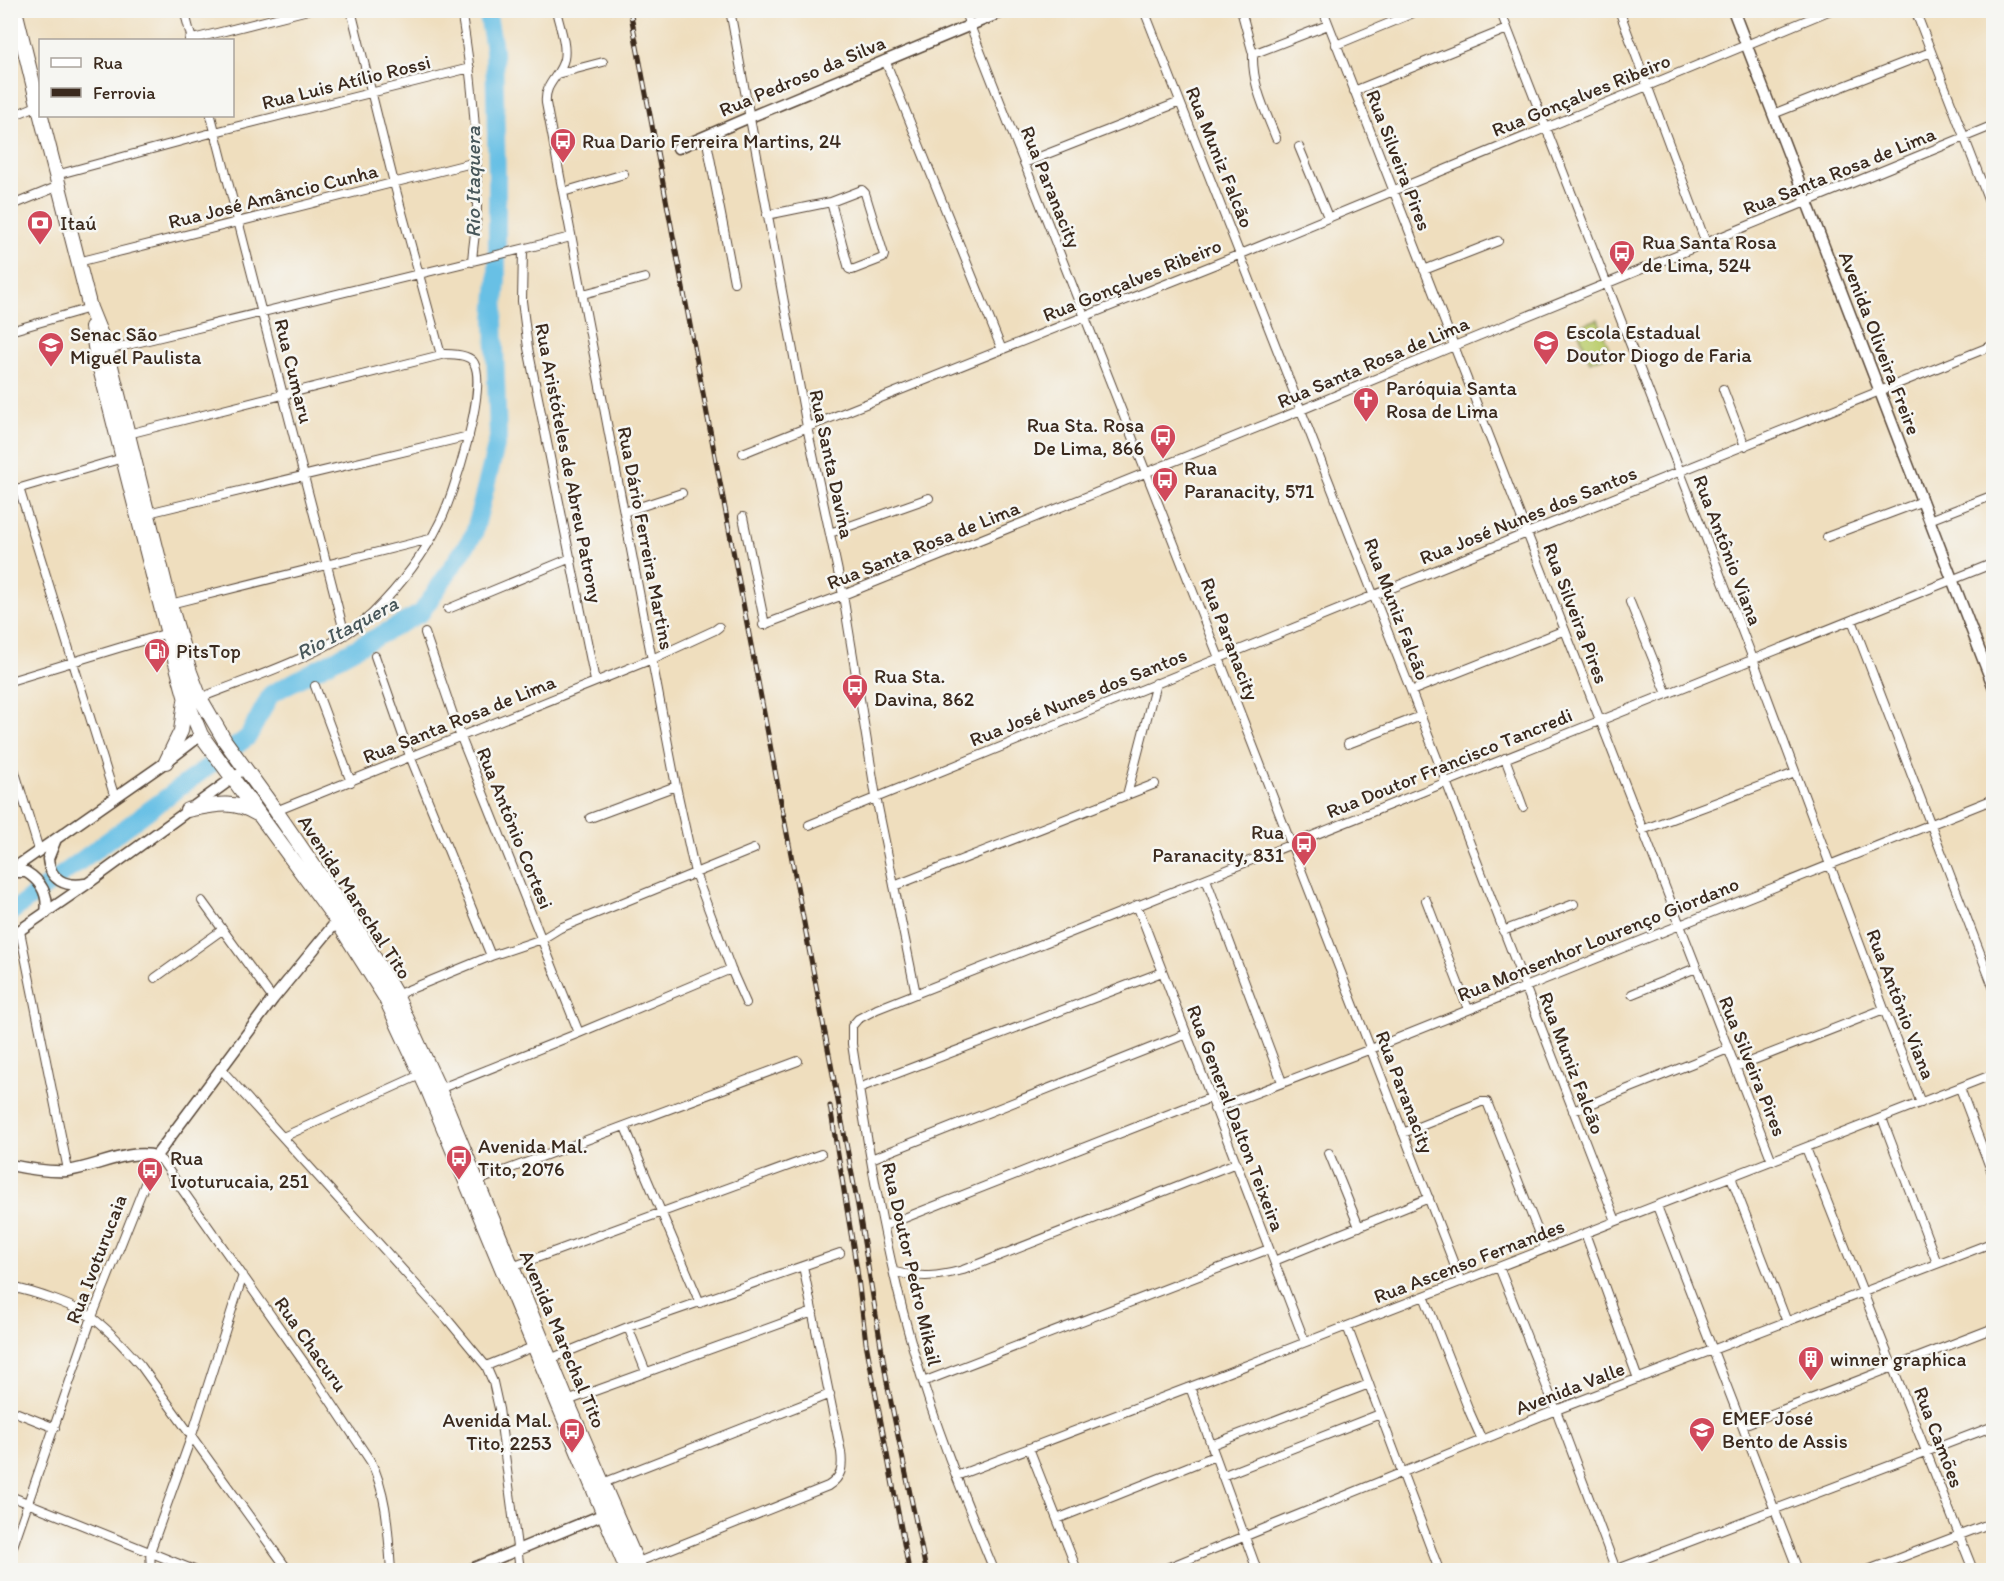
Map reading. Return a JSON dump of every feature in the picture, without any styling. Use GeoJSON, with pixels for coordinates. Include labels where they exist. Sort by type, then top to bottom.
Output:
{"type":"FeatureCollection","features":[{"type":"Feature","properties":{"kind":"main road","name":"Avenida Marechal Tito"},"geometry":{"type":"LineString","coordinates":[[15,10],[37,80],[39,101]]}},
{"type":"Feature","properties":{"kind":"main road","name":"Avenida Marechal Tito"},"geometry":{"type":"LineString","coordinates":[[42,117],[99,343],[107,350],[148,513],[170,604],[185,696],[213,737],[241,764],[276,811],[360,933],[396,995],[439,1089],[603,1483],[608,1512]]}},
{"type":"Feature","properties":{"kind":"main road","name":"Avenida Marechal Tito"},"geometry":{"type":"LineString","coordinates":[[90,308],[96,352],[123,458],[173,632],[229,775],[337,921],[385,997],[473,1198],[533,1347],[632,1568]]}},
{"type":"Feature","properties":{"kind":"main road"},"geometry":{"type":"LineString","coordinates":[[123,458],[135,470],[138,483],[141,485]]}},
{"type":"Feature","properties":{"kind":"main road"},"geometry":{"type":"LineString","coordinates":[[166,762],[181,731],[185,696]]}},
{"type":"Feature","properties":{"kind":"main road"},"geometry":{"type":"LineString","coordinates":[[187,810],[229,804],[246,807],[263,818]]}},
{"type":"Feature","properties":{"kind":"street"},"geometry":{"type":"LineString","coordinates":[[184,10],[191,39]]}},
{"type":"Feature","properties":{"kind":"street"},"geometry":{"type":"LineString","coordinates":[[195,39],[308,10]]}},
{"type":"Feature","properties":{"kind":"street"},"geometry":{"type":"LineString","coordinates":[[351,10],[394,183],[441,355]]}},
{"type":"Feature","properties":{"kind":"street"},"geometry":{"type":"LineString","coordinates":[[461,10],[470,68],[476,162],[477,208],[472,262]]}},
{"type":"Feature","properties":{"kind":"street","name":"Rua Dário Ferreira Martins"},"geometry":{"type":"LineString","coordinates":[[556,10],[564,60],[558,74],[548,86],[545,96],[676,786],[695,873],[746,1003]]}},
{"type":"Feature","properties":{"kind":"street","name":"Rua Santa Davina"},"geometry":{"type":"LineString","coordinates":[[730,10],[807,427],[843,595],[876,797],[916,994]]}},
{"type":"Feature","properties":{"kind":"street","name":"Rua Paranacity"},"geometry":{"type":"LineString","coordinates":[[964,10],[1292,844],[1461,1282]]}},
{"type":"Feature","properties":{"kind":"street","name":"Rua Pedroso da Silva"},"geometry":{"type":"LineString","coordinates":[[678,148],[1007,10]]}},
{"type":"Feature","properties":{"kind":"street","name":"Rua Muniz Falcão"},"geometry":{"type":"LineString","coordinates":[[1144,10],[1412,691],[1524,987],[1616,1221]]}},
{"type":"Feature","properties":{"kind":"street"},"geometry":{"type":"LineString","coordinates":[[1241,10],[1253,54],[1252,72],[1276,138]]}},
{"type":"Feature","properties":{"kind":"street","name":"Rua Silveira Pires"},"geometry":{"type":"LineString","coordinates":[[1323,10],[1772,1161]]}},
{"type":"Feature","properties":{"kind":"street","name":"Rua Antônio Viana"},"geometry":{"type":"LineString","coordinates":[[1500,10],[1753,659],[1921,1103]]}},
{"type":"Feature","properties":{"kind":"street"},"geometry":{"type":"LineString","coordinates":[[1619,10],[1706,243]]}},
{"type":"Feature","properties":{"kind":"street","name":"Avenida Oliveira Freire"},"geometry":{"type":"LineString","coordinates":[[1733,10],[1994,688]]}},
{"type":"Feature","properties":{"kind":"street","name":"Rua Gonçalves Ribeiro"},"geometry":{"type":"LineString","coordinates":[[743,453],[1241,254],[1831,10]]}},
{"type":"Feature","properties":{"kind":"street"},"geometry":{"type":"LineString","coordinates":[[1915,10],[1994,214]]}},
{"type":"Feature","properties":{"kind":"street"},"geometry":{"type":"LineString","coordinates":[[1336,45],[1411,14]]}},
{"type":"Feature","properties":{"kind":"street"},"geometry":{"type":"LineString","coordinates":[[1253,54],[1328,26]]}},
{"type":"Feature","properties":{"kind":"street"},"geometry":{"type":"LineString","coordinates":[[1354,91],[1507,29]]}},
{"type":"Feature","properties":{"kind":"street"},"geometry":{"type":"LineString","coordinates":[[1773,114],[1931,52]]}},
{"type":"Feature","properties":{"kind":"street"},"geometry":{"type":"LineString","coordinates":[[885,60],[1002,350]]}},
{"type":"Feature","properties":{"kind":"street"},"geometry":{"type":"LineString","coordinates":[[558,74],[603,62]]}},
{"type":"Feature","properties":{"kind":"street","name":"Rua Luis Atílio Rossi"},"geometry":{"type":"LineString","coordinates":[[10,206],[58,180],[215,132],[470,68]]}},
{"type":"Feature","properties":{"kind":"street"},"geometry":{"type":"LineString","coordinates":[[1024,164],[1180,102]]}},
{"type":"Feature","properties":{"kind":"street"},"geometry":{"type":"LineString","coordinates":[[10,117],[39,111]]}},
{"type":"Feature","properties":{"kind":"street","name":"Rua Cumaru"},"geometry":{"type":"LineString","coordinates":[[211,117],[345,635]]}},
{"type":"Feature","properties":{"kind":"street","name":"Rua Santa Rosa de Lima"},"geometry":{"type":"LineString","coordinates":[[743,517],[764,625],[1147,473],[1994,125]]}},
{"type":"Feature","properties":{"kind":"street"},"geometry":{"type":"LineString","coordinates":[[706,137],[734,282]]}},
{"type":"Feature","properties":{"kind":"street"},"geometry":{"type":"LineString","coordinates":[[1299,147],[1328,217]]}},
{"type":"Feature","properties":{"kind":"street","name":"Rua José Amâncio Cunha"},"geometry":{"type":"LineString","coordinates":[[78,262],[476,162]]}},
{"type":"Feature","properties":{"kind":"street"},"geometry":{"type":"LineString","coordinates":[[563,192],[624,174]]}},
{"type":"Feature","properties":{"kind":"street"},"geometry":{"type":"LineString","coordinates":[[1983,187],[1994,183]]}},
{"type":"Feature","properties":{"kind":"street"},"geometry":{"type":"LineString","coordinates":[[767,215],[831,202],[860,190],[865,193],[884,256],[852,270],[849,268],[831,202]]}},
{"type":"Feature","properties":{"kind":"street"},"geometry":{"type":"LineString","coordinates":[[107,350],[571,237]]}},
{"type":"Feature","properties":{"kind":"street"},"geometry":{"type":"LineString","coordinates":[[1424,270],[1498,241]]}},
{"type":"Feature","properties":{"kind":"street","name":"Rua Aristóteles de Abreu Patrony"},"geometry":{"type":"LineString","coordinates":[[519,251],[528,348],[595,681]]}},
{"type":"Feature","properties":{"kind":"street"},"geometry":{"type":"LineString","coordinates":[[583,294],[645,278]]}},
{"type":"Feature","properties":{"kind":"street"},"geometry":{"type":"LineString","coordinates":[[10,331],[90,308]]}},
{"type":"Feature","properties":{"kind":"street","name":"Rua José Nunes dos Santos"},"geometry":{"type":"LineString","coordinates":[[809,825],[1994,345]]}},
{"type":"Feature","properties":{"kind":"street"},"geometry":{"type":"LineString","coordinates":[[128,434],[441,355],[451,354],[468,358],[476,366],[476,400],[470,435],[453,491],[430,539],[410,570],[392,592],[371,614],[345,635],[298,658],[200,698]]}},
{"type":"Feature","properties":{"kind":"street"},"geometry":{"type":"LineString","coordinates":[[1723,389],[1745,446]]}},
{"type":"Feature","properties":{"kind":"street"},"geometry":{"type":"LineString","coordinates":[[148,513],[470,435]]}},
{"type":"Feature","properties":{"kind":"street"},"geometry":{"type":"LineString","coordinates":[[115,798],[73,662],[15,489],[123,458]]}},
{"type":"Feature","properties":{"kind":"street"},"geometry":{"type":"LineString","coordinates":[[624,512],[682,493]]}},
{"type":"Feature","properties":{"kind":"street"},"geometry":{"type":"LineString","coordinates":[[1929,520],[1994,495]]}},
{"type":"Feature","properties":{"kind":"street"},"geometry":{"type":"LineString","coordinates":[[830,532],[929,498]]}},
{"type":"Feature","properties":{"kind":"street"},"geometry":{"type":"LineString","coordinates":[[1827,537],[1923,501]]}},
{"type":"Feature","properties":{"kind":"street"},"geometry":{"type":"LineString","coordinates":[[170,604],[430,539]]}},
{"type":"Feature","properties":{"kind":"street"},"geometry":{"type":"LineString","coordinates":[[448,609],[571,558]]}},
{"type":"Feature","properties":{"kind":"street","name":"Rua Doutor Francisco Tancredi"},"geometry":{"type":"LineString","coordinates":[[916,994],[1994,563]]}},
{"type":"Feature","properties":{"kind":"street"},"geometry":{"type":"LineString","coordinates":[[1630,602],[1667,694]]}},
{"type":"Feature","properties":{"kind":"street"},"geometry":{"type":"LineString","coordinates":[[1852,620],[1994,989]]}},
{"type":"Feature","properties":{"kind":"street","name":"Rua Santa Rosa de Lima"},"geometry":{"type":"LineString","coordinates":[[276,811],[652,659],[719,627]]}},
{"type":"Feature","properties":{"kind":"street"},"geometry":{"type":"LineString","coordinates":[[1412,691],[1565,630]]}},
{"type":"Feature","properties":{"kind":"street"},"geometry":{"type":"LineString","coordinates":[[10,681],[173,632]]}},
{"type":"Feature","properties":{"kind":"street","name":"Rua Antônio Cortesi"},"geometry":{"type":"LineString","coordinates":[[425,633],[460,735],[579,1033]]}},
{"type":"Feature","properties":{"kind":"street"},"geometry":{"type":"LineString","coordinates":[[375,656],[410,756],[491,956]]}},
{"type":"Feature","properties":{"kind":"street"},"geometry":{"type":"LineString","coordinates":[[1127,795],[1156,683]]}},
{"type":"Feature","properties":{"kind":"street"},"geometry":{"type":"LineString","coordinates":[[315,686],[351,782]]}},
{"type":"Feature","properties":{"kind":"street"},"geometry":{"type":"LineString","coordinates":[[1348,744],[1421,716]]}},
{"type":"Feature","properties":{"kind":"street"},"geometry":{"type":"LineString","coordinates":[[10,871],[166,762],[213,737]]}},
{"type":"Feature","properties":{"kind":"street"},"geometry":{"type":"LineString","coordinates":[[10,756],[39,850]]}},
{"type":"Feature","properties":{"kind":"street"},"geometry":{"type":"LineString","coordinates":[[1505,758],[1523,807]]}},
{"type":"Feature","properties":{"kind":"street"},"geometry":{"type":"LineString","coordinates":[[68,1170],[15,934],[187,810],[241,764]]}},
{"type":"Feature","properties":{"kind":"street"},"geometry":{"type":"LineString","coordinates":[[1642,830],[1795,773]]}},
{"type":"Feature","properties":{"kind":"street"},"geometry":{"type":"LineString","coordinates":[[894,886],[1155,784]]}},
{"type":"Feature","properties":{"kind":"street"},"geometry":{"type":"LineString","coordinates":[[590,818],[676,786]]}},
{"type":"Feature","properties":{"kind":"street","name":"Rua Monsenhor Lourenço Giordano"},"geometry":{"type":"LineString","coordinates":[[1214,1109],[1994,799]]}},
{"type":"Feature","properties":{"kind":"street"},"geometry":{"type":"LineString","coordinates":[[58,836],[49,854],[48,864],[52,873],[62,883],[74,886],[87,884]]}},
{"type":"Feature","properties":{"kind":"street"},"geometry":{"type":"LineString","coordinates":[[396,995],[491,956],[542,939],[560,928],[754,849]]}},
{"type":"Feature","properties":{"kind":"street"},"geometry":{"type":"LineString","coordinates":[[10,871],[26,872],[32,876],[46,894],[46,913]]}},
{"type":"Feature","properties":{"kind":"street"},"geometry":{"type":"LineString","coordinates":[[1206,879],[1282,1082]]}},
{"type":"Feature","properties":{"kind":"street"},"geometry":{"type":"LineString","coordinates":[[1426,900],[1468,1009]]}},
{"type":"Feature","properties":{"kind":"street"},"geometry":{"type":"LineString","coordinates":[[202,901],[273,999]]}},
{"type":"Feature","properties":{"kind":"street"},"geometry":{"type":"LineString","coordinates":[[1503,931],[1574,904]]}},
{"type":"Feature","properties":{"kind":"street","name":"Rua General Dalton Teixeira"},"geometry":{"type":"LineString","coordinates":[[1137,905],[1305,1342]]}},
{"type":"Feature","properties":{"kind":"street","name":"Rua Ivoturucaia"},"geometry":{"type":"LineString","coordinates":[[10,1556],[92,1317],[156,1156],[273,999],[337,921]]}},
{"type":"Feature","properties":{"kind":"street"},"geometry":{"type":"LineString","coordinates":[[155,978],[222,930]]}},
{"type":"Feature","properties":{"kind":"street"},"geometry":{"type":"LineString","coordinates":[[1632,994],[1696,968]]}},
{"type":"Feature","properties":{"kind":"street"},"geometry":{"type":"LineString","coordinates":[[439,1089],[731,969]]}},
{"type":"Feature","properties":{"kind":"street"},"geometry":{"type":"LineString","coordinates":[[859,1088],[1161,972]]}},
{"type":"Feature","properties":{"kind":"street","name":"Rua Doutor Pedro Mikail"},"geometry":{"type":"LineString","coordinates":[[916,994],[858,1019],[852,1026],[852,1044],[871,1159],[906,1323],[923,1382],[956,1476],[994,1570]]}},
{"type":"Feature","properties":{"kind":"street"},"geometry":{"type":"LineString","coordinates":[[1736,1067],[1884,1009]]}},
{"type":"Feature","properties":{"kind":"street"},"geometry":{"type":"LineString","coordinates":[[871,1159],[1186,1034]]}},
{"type":"Feature","properties":{"kind":"street"},"geometry":{"type":"LineString","coordinates":[[1573,1111],[1728,1049]]}},
{"type":"Feature","properties":{"kind":"street"},"geometry":{"type":"LineString","coordinates":[[477,1181],[798,1061]]}},
{"type":"Feature","properties":{"kind":"street"},"geometry":{"type":"LineString","coordinates":[[220,1068],[448,1320],[486,1366],[493,1382],[499,1409],[520,1570]]}},
{"type":"Feature","properties":{"kind":"street","name":"Rua Ascenso Fernandes"},"geometry":{"type":"LineString","coordinates":[[956,1476],[1994,1074]]}},
{"type":"Feature","properties":{"kind":"street"},"geometry":{"type":"LineString","coordinates":[[283,1137],[420,1075]]}},
{"type":"Feature","properties":{"kind":"street"},"geometry":{"type":"LineString","coordinates":[[1960,1088],[1990,1157],[1994,1178]]}},
{"type":"Feature","properties":{"kind":"street"},"geometry":{"type":"LineString","coordinates":[[884,1226],[1210,1098]]}},
{"type":"Feature","properties":{"kind":"street"},"geometry":{"type":"LineString","coordinates":[[1403,1134],[1485,1102],[1488,1103],[1545,1249]]}},
{"type":"Feature","properties":{"kind":"street"},"geometry":{"type":"LineString","coordinates":[[1882,1118],[1937,1263]]}},
{"type":"Feature","properties":{"kind":"street"},"geometry":{"type":"LineString","coordinates":[[625,1126],[700,1303]]}},
{"type":"Feature","properties":{"kind":"street","name":"Rua Camões"},"geometry":{"type":"LineString","coordinates":[[1806,1148],[1973,1570]]}},
{"type":"Feature","properties":{"kind":"street"},"geometry":{"type":"LineString","coordinates":[[1329,1153],[1359,1227]]}},
{"type":"Feature","properties":{"kind":"street"},"geometry":{"type":"LineString","coordinates":[[10,1165],[40,1170],[68,1170],[139,1154],[156,1156]]}},
{"type":"Feature","properties":{"kind":"street"},"geometry":{"type":"LineString","coordinates":[[513,1267],[821,1155]]}},
{"type":"Feature","properties":{"kind":"street","name":"Rua Chacuru"},"geometry":{"type":"LineString","coordinates":[[156,1156],[162,1161],[243,1275],[356,1438],[380,1479],[385,1503],[391,1570]]}},
{"type":"Feature","properties":{"kind":"street"},"geometry":{"type":"LineString","coordinates":[[895,1272],[938,1277],[963,1270],[1236,1163]]}},
{"type":"Feature","properties":{"kind":"street"},"geometry":{"type":"LineString","coordinates":[[1731,1177],[1787,1322]]}},
{"type":"Feature","properties":{"kind":"street"},"geometry":{"type":"LineString","coordinates":[[1274,1261],[1429,1198]]}},
{"type":"Feature","properties":{"kind":"street"},"geometry":{"type":"LineString","coordinates":[[1657,1206],[1798,1570]]}},
{"type":"Feature","properties":{"kind":"street"},"geometry":{"type":"LineString","coordinates":[[1585,1233],[1638,1379]]}},
{"type":"Feature","properties":{"kind":"street","name":"Avenida Valle"},"geometry":{"type":"LineString","coordinates":[[1162,1570],[1556,1410],[1994,1242]]}},
{"type":"Feature","properties":{"kind":"street"},"geometry":{"type":"LineString","coordinates":[[923,1382],[1269,1249]]}},
{"type":"Feature","properties":{"kind":"street"},"geometry":{"type":"LineString","coordinates":[[550,1359],[628,1327],[840,1253]]}},
{"type":"Feature","properties":{"kind":"street"},"geometry":{"type":"LineString","coordinates":[[632,1568],[834,1482],[841,1473],[843,1464],[803,1266]]}},
{"type":"Feature","properties":{"kind":"street"},"geometry":{"type":"LineString","coordinates":[[1499,1267],[1616,1570],[1994,1426]]}},
{"type":"Feature","properties":{"kind":"street"},"geometry":{"type":"LineString","coordinates":[[151,1570],[150,1552],[192,1435],[243,1275]]}},
{"type":"Feature","properties":{"kind":"street"},"geometry":{"type":"LineString","coordinates":[[10,1287],[26,1290],[92,1317],[114,1335],[141,1366],[288,1570]]}},
{"type":"Feature","properties":{"kind":"street"},"geometry":{"type":"LineString","coordinates":[[1424,1296],[1482,1440]]}},
{"type":"Feature","properties":{"kind":"street"},"geometry":{"type":"LineString","coordinates":[[567,1401],[813,1312]]}},
{"type":"Feature","properties":{"kind":"street"},"geometry":{"type":"LineString","coordinates":[[1347,1326],[1439,1570]]}},
{"type":"Feature","properties":{"kind":"street"},"geometry":{"type":"LineString","coordinates":[[628,1327],[646,1372]]}},
{"type":"Feature","properties":{"kind":"street"},"geometry":{"type":"LineString","coordinates":[[1743,1425],[1994,1328]]}},
{"type":"Feature","properties":{"kind":"street"},"geometry":{"type":"LineString","coordinates":[[486,1366],[533,1347]]}},
{"type":"Feature","properties":{"kind":"street"},"geometry":{"type":"LineString","coordinates":[[1211,1444],[1369,1384]]}},
{"type":"Feature","properties":{"kind":"street"},"geometry":{"type":"LineString","coordinates":[[1190,1387],[1257,1570]]}},
{"type":"Feature","properties":{"kind":"street"},"geometry":{"type":"LineString","coordinates":[[603,1483],[830,1394]]}},
{"type":"Feature","properties":{"kind":"street"},"geometry":{"type":"LineString","coordinates":[[10,1410],[54,1428]]}},
{"type":"Feature","properties":{"kind":"street"},"geometry":{"type":"LineString","coordinates":[[1222,1476],[1380,1414]]}},
{"type":"Feature","properties":{"kind":"street"},"geometry":{"type":"LineString","coordinates":[[1029,1448],[1077,1570]]}},
{"type":"Feature","properties":{"kind":"street"},"geometry":{"type":"LineString","coordinates":[[1057,1519],[1215,1456]]}},
{"type":"Feature","properties":{"kind":"street"},"geometry":{"type":"LineString","coordinates":[[10,1496],[194,1570]]}},
{"type":"Feature","properties":{"kind":"street"},"geometry":{"type":"LineString","coordinates":[[468,1570],[608,1512]]}},
{"type":"Feature","properties":{"kind":"street"},"geometry":{"type":"LineString","coordinates":[[1868,1570],[1994,1522]]}},
{"type":"Feature","properties":{"kind":"green space"},"geometry":{"type":"Polygon","coordinates":[[[1598,319],[1611,354],[1590,362],[1577,327],[1598,319]]]}},
{"type":"Feature","properties":{"kind":"waterway","name":"Rio Itaquera"},"geometry":{"type":"LineString","coordinates":[[10,913],[248,737],[271,694],[421,613],[474,534],[498,438],[494,320],[497,279],[494,49],[487,10]]}},
{"type":"Feature","properties":{"kind":"railway"},"geometry":{"type":"LineString","coordinates":[[630,10],[858,1206],[888,1388],[926,1570]]}},
{"type":"Feature","properties":{"kind":"railway"},"geometry":{"type":"LineString","coordinates":[[830,1106],[857,1270],[866,1343],[909,1570]]}},
{"type":"Feature","properties":{"kind":"place","name":"Rua Dario Ferreira Martins, 24"},"geometry":{"type":"Point","coordinates":[563,164]}},
{"type":"Feature","properties":{"kind":"place","name":"Itaú"},"geometry":{"type":"Point","coordinates":[40,246]}},
{"type":"Feature","properties":{"kind":"place","name":"Rua Santa Rosa de Lima, 524"},"geometry":{"type":"Point","coordinates":[1622,276]}},
{"type":"Feature","properties":{"kind":"place","name":"Escola Estadual Doutor Diogo de Faria"},"geometry":{"type":"Point","coordinates":[1546,366]}},
{"type":"Feature","properties":{"kind":"place","name":"Senac São Miguel Paulista"},"geometry":{"type":"Point","coordinates":[51,368]}},
{"type":"Feature","properties":{"kind":"place","name":"Paróquia Santa Rosa de Lima"},"geometry":{"type":"Point","coordinates":[1366,423]}},
{"type":"Feature","properties":{"kind":"place","name":"Rua Sta. Rosa De Lima, 866"},"geometry":{"type":"Point","coordinates":[1163,460]}},
{"type":"Feature","properties":{"kind":"place","name":"Rua Paranacity, 571"},"geometry":{"type":"Point","coordinates":[1165,503]}},
{"type":"Feature","properties":{"kind":"place","name":"PitsTop"},"geometry":{"type":"Point","coordinates":[157,674]}},
{"type":"Feature","properties":{"kind":"place","name":"Rua Sta. Davina, 862"},"geometry":{"type":"Point","coordinates":[855,710]}},
{"type":"Feature","properties":{"kind":"place","name":"Rua Paranacity, 831"},"geometry":{"type":"Point","coordinates":[1304,867]}},
{"type":"Feature","properties":{"kind":"place","name":"Avenida Mal. Tito, 2076"},"geometry":{"type":"Point","coordinates":[459,1181]}},
{"type":"Feature","properties":{"kind":"place","name":"Rua Ivoturucaia, 251"},"geometry":{"type":"Point","coordinates":[150,1193]}},
{"type":"Feature","properties":{"kind":"place","name":"winner graphica"},"geometry":{"type":"Point","coordinates":[1811,1382]}},
{"type":"Feature","properties":{"kind":"place","name":"EMEF José Bento de Assis"},"geometry":{"type":"Point","coordinates":[1702,1453]}},
{"type":"Feature","properties":{"kind":"place","name":"Avenida Mal. Tito, 2253"},"geometry":{"type":"Point","coordinates":[572,1454]}}]}
